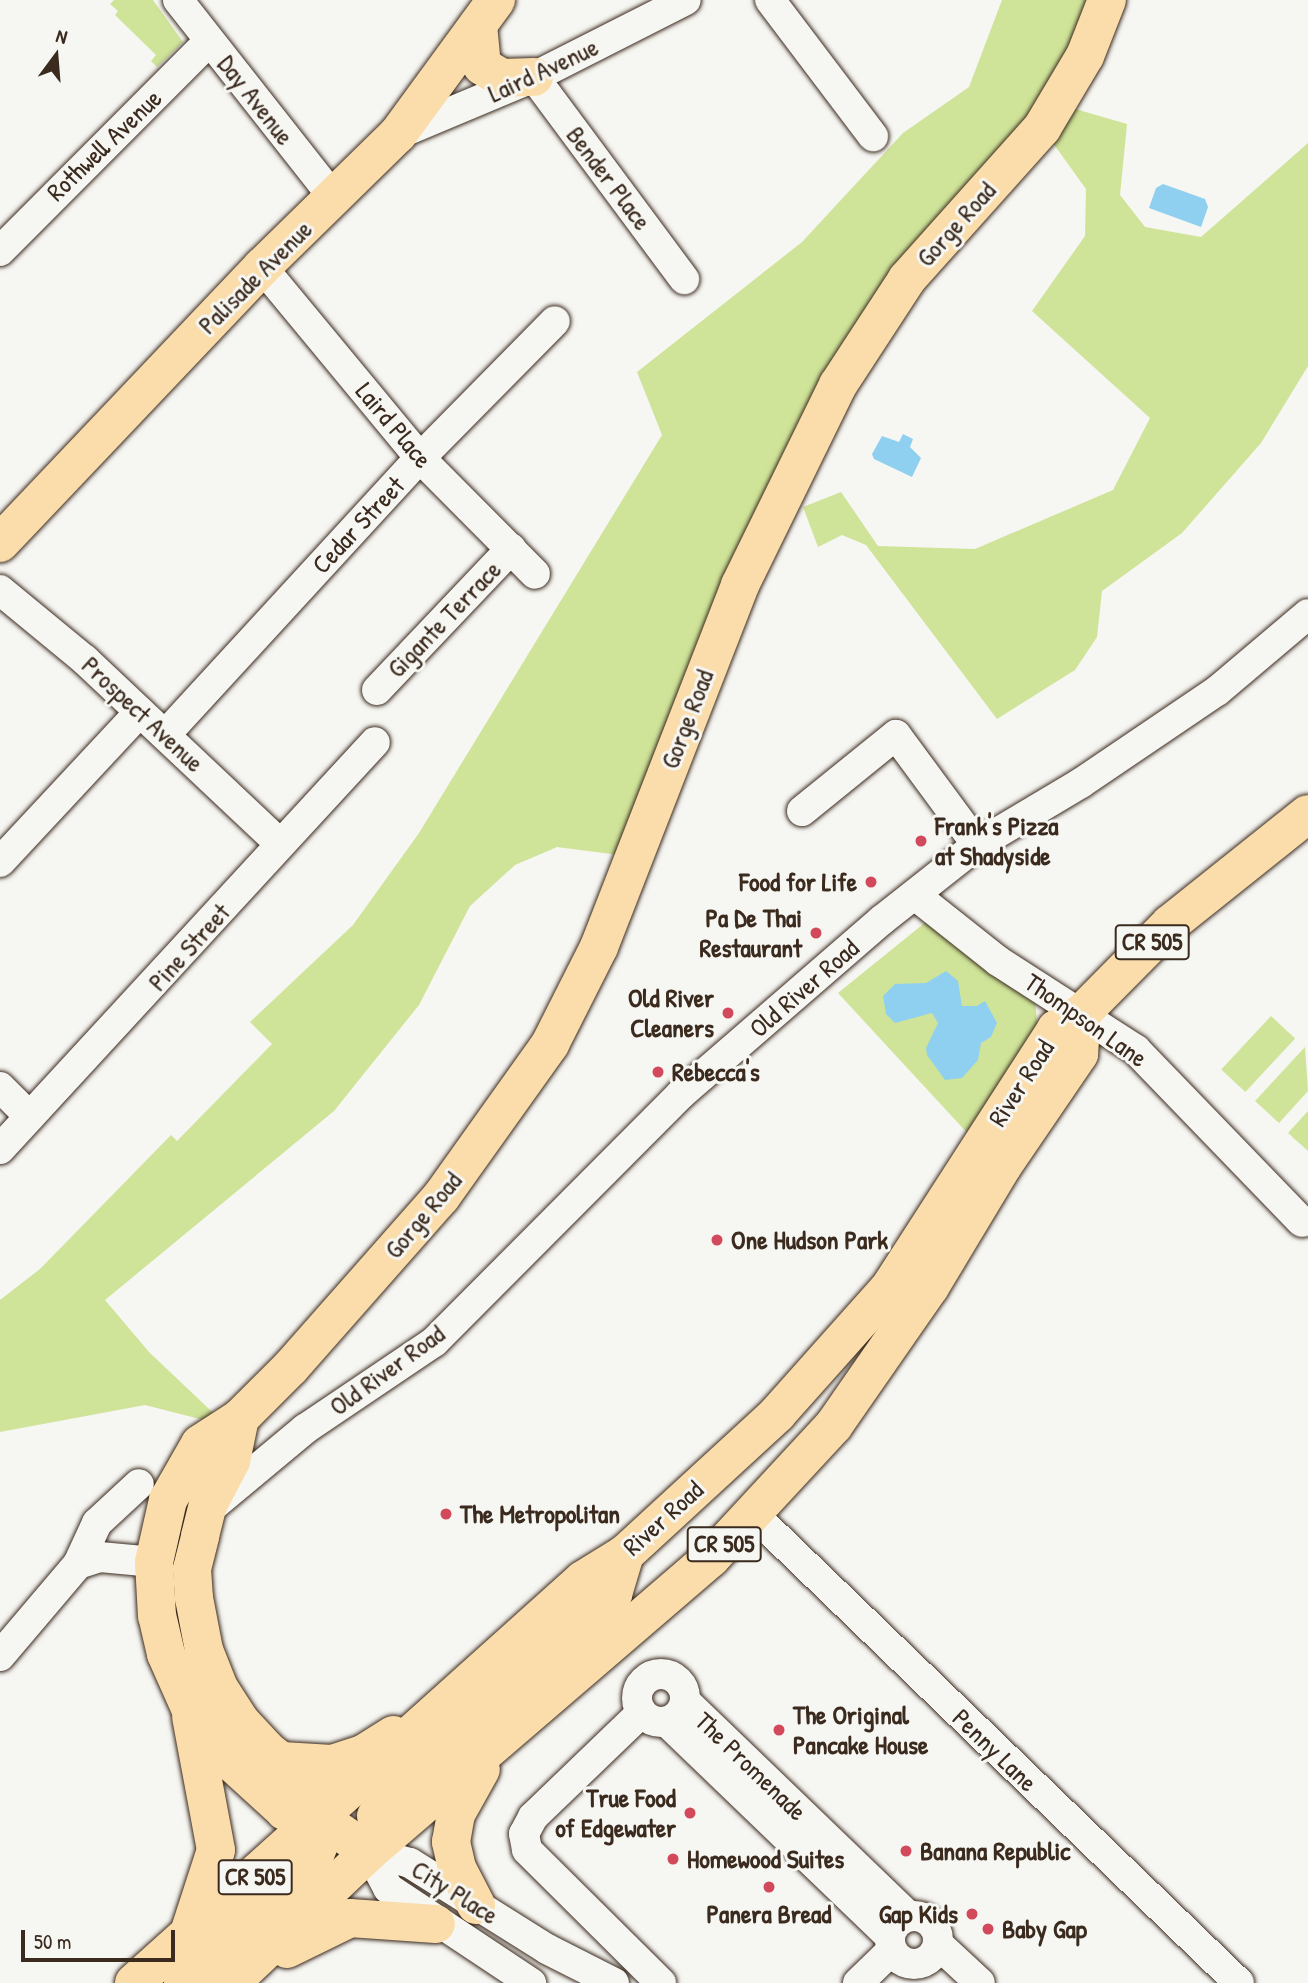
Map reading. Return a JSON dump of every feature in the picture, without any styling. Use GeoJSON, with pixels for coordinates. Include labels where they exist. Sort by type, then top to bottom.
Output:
{"type":"FeatureCollection","features":[{"type":"Feature","properties":{"kind":"main road","name":"Gorge Road"},"geometry":{"type":"LineString","coordinates":[[369,1852],[320,1818],[285,1811],[215,1747],[190,1708],[166,1654],[157,1616],[154,1562],[169,1500],[200,1444],[240,1418],[441,1197],[550,1044],[600,947],[740,585],[838,385],[908,279],[1042,128],[1085,56],[1107,0]]}},
{"type":"Feature","properties":{"kind":"main road"},"geometry":{"type":"LineString","coordinates":[[485,9],[482,66],[502,78],[534,77]]}},
{"type":"Feature","properties":{"kind":"main road","name":"Palisade Avenue"},"geometry":{"type":"LineString","coordinates":[[0,543],[262,267],[398,134],[485,9]]}},
{"type":"Feature","properties":{"kind":"main road","name":"River Road"},"geometry":{"type":"LineString","coordinates":[[134,1983],[453,1700],[583,1580],[625,1554],[777,1414],[834,1354],[890,1287],[1056,1030],[1082,1013],[1170,924],[1308,814]]}},
{"type":"Feature","properties":{"kind":"main road","name":"River Road"},"geometry":{"type":"LineString","coordinates":[[231,1983],[369,1852],[496,1745],[754,1515],[834,1425],[930,1287],[1002,1167],[1079,1054],[1082,1013]]}},
{"type":"Feature","properties":{"kind":"main road"},"geometry":{"type":"LineString","coordinates":[[183,1983],[307,1876],[315,1860],[320,1818],[318,1789],[282,1761],[241,1722],[219,1688],[204,1650],[192,1569],[206,1512],[231,1461],[240,1418]]}},
{"type":"Feature","properties":{"kind":"main road"},"geometry":{"type":"LineString","coordinates":[[369,1852],[370,1834],[383,1807],[594,1616],[613,1594],[625,1554]]}},
{"type":"Feature","properties":{"kind":"main road"},"geometry":{"type":"LineString","coordinates":[[282,1761],[332,1765],[363,1754],[453,1700]]}},
{"type":"Feature","properties":{"kind":"main road"},"geometry":{"type":"LineString","coordinates":[[189,1935],[216,1850],[190,1708]]}},
{"type":"Feature","properties":{"kind":"main road"},"geometry":{"type":"LineString","coordinates":[[476,1905],[457,1868],[451,1842],[456,1814],[496,1745]]}},
{"type":"Feature","properties":{"kind":"main road"},"geometry":{"type":"LineString","coordinates":[[231,1983],[320,1930],[350,1918],[436,1924]]}},
{"type":"Feature","properties":{"kind":"street","name":"Day Avenue"},"geometry":{"type":"LineString","coordinates":[[178,0],[334,198]]}},
{"type":"Feature","properties":{"kind":"street","name":"Laird Avenue"},"geometry":{"type":"LineString","coordinates":[[398,134],[534,77],[686,0]]}},
{"type":"Feature","properties":{"kind":"street"},"geometry":{"type":"LineString","coordinates":[[770,0],[873,136]]}},
{"type":"Feature","properties":{"kind":"street","name":"Rothwell Avenue"},"geometry":{"type":"LineString","coordinates":[[0,251],[209,41]]}},
{"type":"Feature","properties":{"kind":"street","name":"Bender Place"},"geometry":{"type":"LineString","coordinates":[[534,77],[684,279]]}},
{"type":"Feature","properties":{"kind":"street","name":"Laird Place"},"geometry":{"type":"LineString","coordinates":[[262,267],[420,458],[535,574]]}},
{"type":"Feature","properties":{"kind":"street","name":"Cedar Street"},"geometry":{"type":"LineString","coordinates":[[165,735],[420,458],[555,321]]}},
{"type":"Feature","properties":{"kind":"street","name":"Gigante Terrace"},"geometry":{"type":"LineString","coordinates":[[377,690],[511,549]]}},
{"type":"Feature","properties":{"kind":"street","name":"Prospect Avenue"},"geometry":{"type":"LineString","coordinates":[[0,590],[140,712],[280,844]]}},
{"type":"Feature","properties":{"kind":"street","name":"Old River Road"},"geometry":{"type":"LineString","coordinates":[[206,1512],[305,1429],[433,1342],[569,1211],[681,1094],[915,895],[977,845],[1160,732],[1217,691],[1308,614]]}},
{"type":"Feature","properties":{"kind":"street"},"geometry":{"type":"LineString","coordinates":[[0,862],[140,712]]}},
{"type":"Feature","properties":{"kind":"street"},"geometry":{"type":"LineString","coordinates":[[802,811],[896,735],[977,845]]}},
{"type":"Feature","properties":{"kind":"street","name":"Pine Street"},"geometry":{"type":"LineString","coordinates":[[0,1149],[375,742]]}},
{"type":"Feature","properties":{"kind":"street","name":"Thompson Lane"},"geometry":{"type":"LineString","coordinates":[[915,895],[999,961],[1136,1050],[1302,1222]]}},
{"type":"Feature","properties":{"kind":"street"},"geometry":{"type":"LineString","coordinates":[[0,1087],[30,1117]]}},
{"type":"Feature","properties":{"kind":"street"},"geometry":{"type":"LineString","coordinates":[[0,1656],[78,1564],[97,1523],[139,1484]]}},
{"type":"Feature","properties":{"kind":"street","name":"Penny Lane"},"geometry":{"type":"LineString","coordinates":[[754,1515],[1239,1983]]}},
{"type":"Feature","properties":{"kind":"street"},"geometry":{"type":"LineString","coordinates":[[78,1564],[100,1557],[154,1562]]}},
{"type":"Feature","properties":{"kind":"street","name":"The Promenade"},"geometry":{"type":"LineString","coordinates":[[661,1983],[527,1850],[524,1834],[533,1817],[665,1713],[911,1955],[980,1983]]}},
{"type":"Feature","properties":{"kind":"street","name":"City Place"},"geometry":{"type":"LineString","coordinates":[[369,1852],[410,1863],[547,1949],[614,1983]]}},
{"type":"Feature","properties":{"kind":"street","name":"City Place"},"geometry":{"type":"LineString","coordinates":[[369,1852],[388,1888],[436,1924],[531,1983]]}},
{"type":"Feature","properties":{"kind":"street"},"geometry":{"type":"LineString","coordinates":[[858,1983],[911,1955]]}},
{"type":"Feature","properties":{"kind":"green space"},"geometry":{"type":"Polygon","coordinates":[[[114,0],[153,0],[183,42],[157,67],[151,61],[156,55],[115,15],[118,11],[110,4],[114,0]]]}},
{"type":"Feature","properties":{"kind":"green space"},"geometry":{"type":"Polygon","coordinates":[[[1002,0],[1107,0],[1058,104],[1127,124],[1120,195],[1145,227],[1201,237],[1308,143],[1308,366],[1261,443],[1182,533],[1102,591],[1097,637],[1075,670],[997,719],[866,545],[842,535],[818,547],[803,507],[841,492],[878,546],[975,549],[1113,490],[1150,418],[1032,311],[1085,236],[1086,189],[1042,128],[871,331],[634,857],[557,847],[515,865],[470,906],[419,1005],[334,1111],[105,1300],[149,1352],[227,1426],[145,1405],[0,1432],[0,1300],[40,1269],[171,1135],[177,1141],[272,1044],[250,1022],[353,925],[419,833],[662,435],[637,372],[802,242],[903,133],[969,87],[1002,0]]]}},
{"type":"Feature","properties":{"kind":"green space"},"geometry":{"type":"Polygon","coordinates":[[[927,921],[1035,999],[1038,1033],[971,1137],[838,993],[927,921]]]}},
{"type":"Feature","properties":{"kind":"green space"},"geometry":{"type":"Polygon","coordinates":[[[1271,1016],[1295,1039],[1245,1092],[1221,1069],[1271,1016]]]}},
{"type":"Feature","properties":{"kind":"green space"},"geometry":{"type":"Polygon","coordinates":[[[1305,1047],[1308,1091],[1279,1123],[1255,1101],[1305,1047]]]}},
{"type":"Feature","properties":{"kind":"green space"},"geometry":{"type":"Polygon","coordinates":[[[1308,1111],[1308,1151],[1288,1133],[1308,1111]]]}},
{"type":"Feature","properties":{"kind":"water"},"geometry":{"type":"Polygon","coordinates":[[[1163,184],[1205,199],[1208,207],[1201,227],[1149,208],[1156,188],[1163,184]]]}},
{"type":"Feature","properties":{"kind":"water"},"geometry":{"type":"Polygon","coordinates":[[[903,434],[913,439],[910,447],[921,458],[912,477],[874,459],[872,454],[882,436],[899,442],[903,434]]]}},
{"type":"Feature","properties":{"kind":"water"},"geometry":{"type":"Polygon","coordinates":[[[946,971],[958,981],[962,1006],[977,1006],[985,1001],[997,1023],[991,1037],[981,1043],[978,1060],[962,1078],[945,1080],[927,1055],[926,1048],[938,1023],[932,1013],[895,1023],[886,1014],[883,996],[895,984],[926,983],[946,971]]]}},
{"type":"Feature","properties":{"kind":"place","name":"Frank's Pizza at Shadyside"},"geometry":{"type":"Point","coordinates":[921,841]}},
{"type":"Feature","properties":{"kind":"place","name":"Food for Life"},"geometry":{"type":"Point","coordinates":[871,882]}},
{"type":"Feature","properties":{"kind":"place","name":"Pa De Thai Restaurant"},"geometry":{"type":"Point","coordinates":[816,933]}},
{"type":"Feature","properties":{"kind":"place","name":"Old River Cleaners"},"geometry":{"type":"Point","coordinates":[728,1013]}},
{"type":"Feature","properties":{"kind":"place","name":"Rebecca's"},"geometry":{"type":"Point","coordinates":[658,1072]}},
{"type":"Feature","properties":{"kind":"place","name":"One Hudson Park"},"geometry":{"type":"Point","coordinates":[717,1240]}},
{"type":"Feature","properties":{"kind":"place","name":"The Metropolitan"},"geometry":{"type":"Point","coordinates":[446,1514]}},
{"type":"Feature","properties":{"kind":"place","name":"The Original Pancake House"},"geometry":{"type":"Point","coordinates":[779,1730]}},
{"type":"Feature","properties":{"kind":"place","name":"True Food of Edgewater"},"geometry":{"type":"Point","coordinates":[690,1813]}},
{"type":"Feature","properties":{"kind":"place","name":"Banana Republic"},"geometry":{"type":"Point","coordinates":[906,1851]}},
{"type":"Feature","properties":{"kind":"place","name":"Homewood Suites"},"geometry":{"type":"Point","coordinates":[673,1859]}},
{"type":"Feature","properties":{"kind":"place","name":"Panera Bread"},"geometry":{"type":"Point","coordinates":[769,1887]}},
{"type":"Feature","properties":{"kind":"place","name":"Gap Kids"},"geometry":{"type":"Point","coordinates":[972,1914]}},
{"type":"Feature","properties":{"kind":"place","name":"Baby Gap"},"geometry":{"type":"Point","coordinates":[988,1929]}}]}
